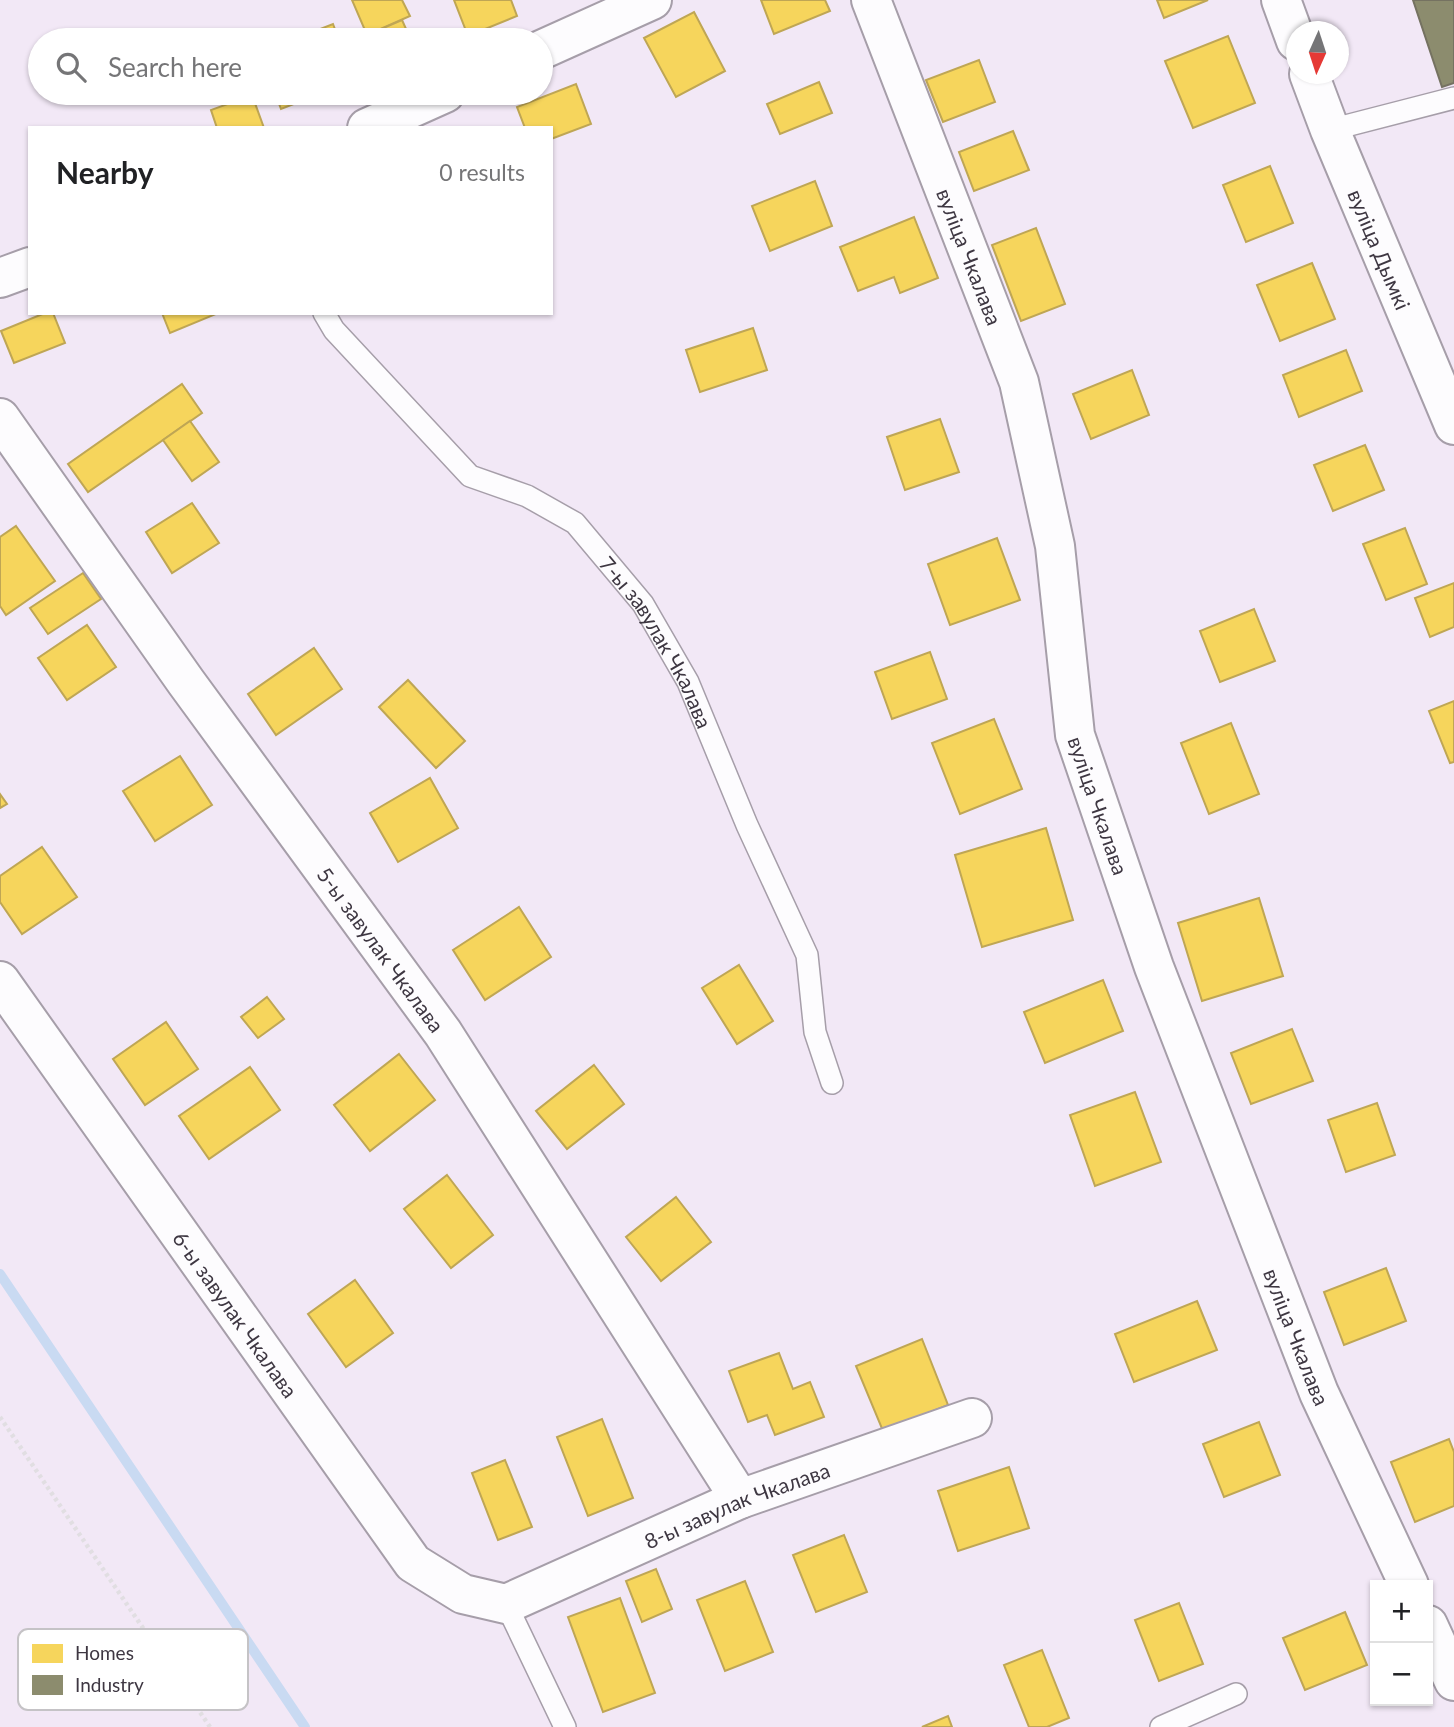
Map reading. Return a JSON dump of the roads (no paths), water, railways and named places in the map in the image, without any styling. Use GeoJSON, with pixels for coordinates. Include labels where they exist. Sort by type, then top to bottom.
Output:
{"type":"FeatureCollection","features":[{"type":"Feature","properties":{"kind":"street"},"geometry":{"type":"LineString","coordinates":[[553,45],[652,0]]}},
{"type":"Feature","properties":{"kind":"street","name":"вуліца Чкалава"},"geometry":{"type":"LineString","coordinates":[[871,0],[1019,382],[1055,546],[1075,735],[1154,967],[1319,1393],[1407,1580]]}},
{"type":"Feature","properties":{"kind":"street"},"geometry":{"type":"LineString","coordinates":[[1281,0],[1289,21]]}},
{"type":"Feature","properties":{"kind":"street","name":"вуліца Дымкі"},"geometry":{"type":"LineString","coordinates":[[1313,84],[1454,425]]}},
{"type":"Feature","properties":{"kind":"street"},"geometry":{"type":"LineString","coordinates":[[371,126],[418,105]]}},
{"type":"Feature","properties":{"kind":"street"},"geometry":{"type":"LineString","coordinates":[[0,278],[28,268]]}},
{"type":"Feature","properties":{"kind":"street","name":"5-ы завулак Чкалава"},"geometry":{"type":"LineString","coordinates":[[0,418],[186,682],[443,1032],[740,1499]]}},
{"type":"Feature","properties":{"kind":"street","name":"6-ы завулак Чкалава"},"geometry":{"type":"LineString","coordinates":[[0,981],[413,1563],[463,1594],[506,1604]]}},
{"type":"Feature","properties":{"kind":"street","name":"8-ы завулак Чкалава"},"geometry":{"type":"LineString","coordinates":[[506,1604],[740,1499],[972,1418]]}},
{"type":"Feature","properties":{"kind":"street"},"geometry":{"type":"LineString","coordinates":[[1433,1636],[1454,1681]]}},
{"type":"Feature","properties":{"kind":"lane"},"geometry":{"type":"LineString","coordinates":[[1330,130],[1454,98]]}},
{"type":"Feature","properties":{"kind":"lane","name":"7-ы завулак Чкалава"},"geometry":{"type":"LineString","coordinates":[[325,315],[334,330],[470,476],[527,496],[575,523],[643,604],[688,682],[747,825],[807,955],[815,1032],[832,1083]]}},
{"type":"Feature","properties":{"kind":"lane"},"geometry":{"type":"LineString","coordinates":[[506,1604],[565,1727]]}},
{"type":"Feature","properties":{"kind":"lane"},"geometry":{"type":"LineString","coordinates":[[1161,1727],[1236,1694]]}},
{"type":"Feature","properties":{"kind":"waterway"},"geometry":{"type":"LineString","coordinates":[[0,1274],[239,1629]]}},
{"type":"Feature","properties":{"kind":"waterway"},"geometry":{"type":"LineString","coordinates":[[248,1642],[305,1727]]}}]}
